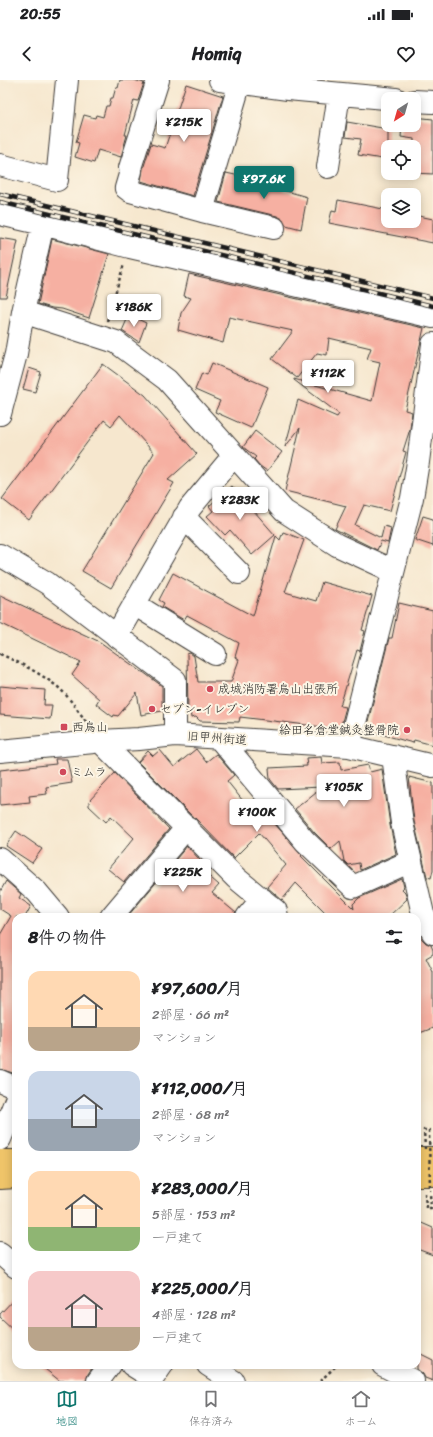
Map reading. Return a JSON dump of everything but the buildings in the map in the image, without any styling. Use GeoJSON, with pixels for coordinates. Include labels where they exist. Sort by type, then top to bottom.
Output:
{"type":"FeatureCollection","features":[{"type":"Feature","properties":{"kind":"highway"},"geometry":{"type":"LineString","coordinates":[[0,1161],[12,1161]]}},
{"type":"Feature","properties":{"kind":"highway"},"geometry":{"type":"LineString","coordinates":[[0,1178],[12,1178]]}},
{"type":"Feature","properties":{"kind":"street"},"geometry":{"type":"LineString","coordinates":[[0,165],[57,180],[68,80]]}},
{"type":"Feature","properties":{"kind":"street"},"geometry":{"type":"LineString","coordinates":[[158,80],[130,168],[131,171],[126,188],[202,211],[274,228]]}},
{"type":"Feature","properties":{"kind":"street"},"geometry":{"type":"LineString","coordinates":[[202,211],[230,81],[289,84],[339,94],[381,98]]}},
{"type":"Feature","properties":{"kind":"street"},"geometry":{"type":"LineString","coordinates":[[328,167],[339,94]]}},
{"type":"Feature","properties":{"kind":"street"},"geometry":{"type":"LineString","coordinates":[[421,101],[433,102]]}},
{"type":"Feature","properties":{"kind":"street"},"geometry":{"type":"LineString","coordinates":[[0,214],[130,247],[433,317]]}},
{"type":"Feature","properties":{"kind":"street"},"geometry":{"type":"LineString","coordinates":[[0,414],[8,353],[23,312],[43,224]]}},
{"type":"Feature","properties":{"kind":"street"},"geometry":{"type":"LineString","coordinates":[[23,312],[116,342],[167,380],[284,511],[337,545],[393,571]]}},
{"type":"Feature","properties":{"kind":"street"},"geometry":{"type":"LineString","coordinates":[[349,746],[412,498],[433,344]]}},
{"type":"Feature","properties":{"kind":"street"},"geometry":{"type":"LineString","coordinates":[[116,636],[184,517],[234,455]]}},
{"type":"Feature","properties":{"kind":"street"},"geometry":{"type":"LineString","coordinates":[[184,517],[239,574]]}},
{"type":"Feature","properties":{"kind":"street"},"geometry":{"type":"LineString","coordinates":[[0,555],[47,584],[175,680],[175,735]]}},
{"type":"Feature","properties":{"kind":"street"},"geometry":{"type":"LineString","coordinates":[[134,604],[215,654]]}},
{"type":"Feature","properties":{"kind":"street","name":"旧甲州街道"},"geometry":{"type":"LineString","coordinates":[[0,751],[175,735],[349,746],[433,766]]}},
{"type":"Feature","properties":{"kind":"street"},"geometry":{"type":"LineString","coordinates":[[219,738],[305,841],[353,887],[411,861]]}},
{"type":"Feature","properties":{"kind":"street"},"geometry":{"type":"LineString","coordinates":[[100,741],[236,878],[276,913]]}},
{"type":"Feature","properties":{"kind":"street"},"geometry":{"type":"LineString","coordinates":[[393,756],[402,823],[423,914],[433,933]]}},
{"type":"Feature","properties":{"kind":"street"},"geometry":{"type":"LineString","coordinates":[[114,913],[188,828]]}},
{"type":"Feature","properties":{"kind":"street"},"geometry":{"type":"LineString","coordinates":[[2,867],[37,892],[55,913]]}},
{"type":"Feature","properties":{"kind":"street"},"geometry":{"type":"LineString","coordinates":[[251,913],[262,900]]}},
{"type":"Feature","properties":{"kind":"street"},"geometry":{"type":"LineString","coordinates":[[0,1081],[12,1086]]}},
{"type":"Feature","properties":{"kind":"street"},"geometry":{"type":"LineString","coordinates":[[0,1138],[12,1110]]}},
{"type":"Feature","properties":{"kind":"street"},"geometry":{"type":"LineString","coordinates":[[0,1253],[12,1264]]}},
{"type":"Feature","properties":{"kind":"street"},"geometry":{"type":"LineString","coordinates":[[98,1381],[107,1369]]}},
{"type":"Feature","properties":{"kind":"street"},"geometry":{"type":"LineString","coordinates":[[138,1369],[153,1378],[159,1369]]}},
{"type":"Feature","properties":{"kind":"street"},"geometry":{"type":"LineString","coordinates":[[214,1369],[233,1381]]}},
{"type":"Feature","properties":{"kind":"street"},"geometry":{"type":"LineString","coordinates":[[390,1369],[413,1381]]}},
{"type":"Feature","properties":{"kind":"path"},"geometry":{"type":"LineString","coordinates":[[102,337],[130,247]]}},
{"type":"Feature","properties":{"kind":"path"},"geometry":{"type":"LineString","coordinates":[[0,654],[38,674],[58,688],[76,708],[100,741]]}},
{"type":"Feature","properties":{"kind":"path"},"geometry":{"type":"LineString","coordinates":[[425,1155],[424,1130],[429,1130],[431,1208],[426,1208],[425,1181]]}},
{"type":"Feature","properties":{"kind":"path"},"geometry":{"type":"LineString","coordinates":[[320,1381],[334,1369]]}},
{"type":"Feature","properties":{"kind":"railway"},"geometry":{"type":"LineString","coordinates":[[0,194],[433,298]]}},
{"type":"Feature","properties":{"kind":"railway"},"geometry":{"type":"LineString","coordinates":[[0,202],[433,306]]}},
{"type":"Feature","properties":{"kind":"place","name":"成城消防署烏山出張所"},"geometry":{"type":"Point","coordinates":[210,689]}},
{"type":"Feature","properties":{"kind":"place","name":"セブン-イレブン"},"geometry":{"type":"Point","coordinates":[152,709]}},
{"type":"Feature","properties":{"kind":"place","name":"西烏山"},"geometry":{"type":"Point","coordinates":[64,727]}},
{"type":"Feature","properties":{"kind":"place","name":"給田名倉堂鍼灸整骨院"},"geometry":{"type":"Point","coordinates":[407,730]}},
{"type":"Feature","properties":{"kind":"place","name":"ミムラ"},"geometry":{"type":"Point","coordinates":[63,772]}}]}
